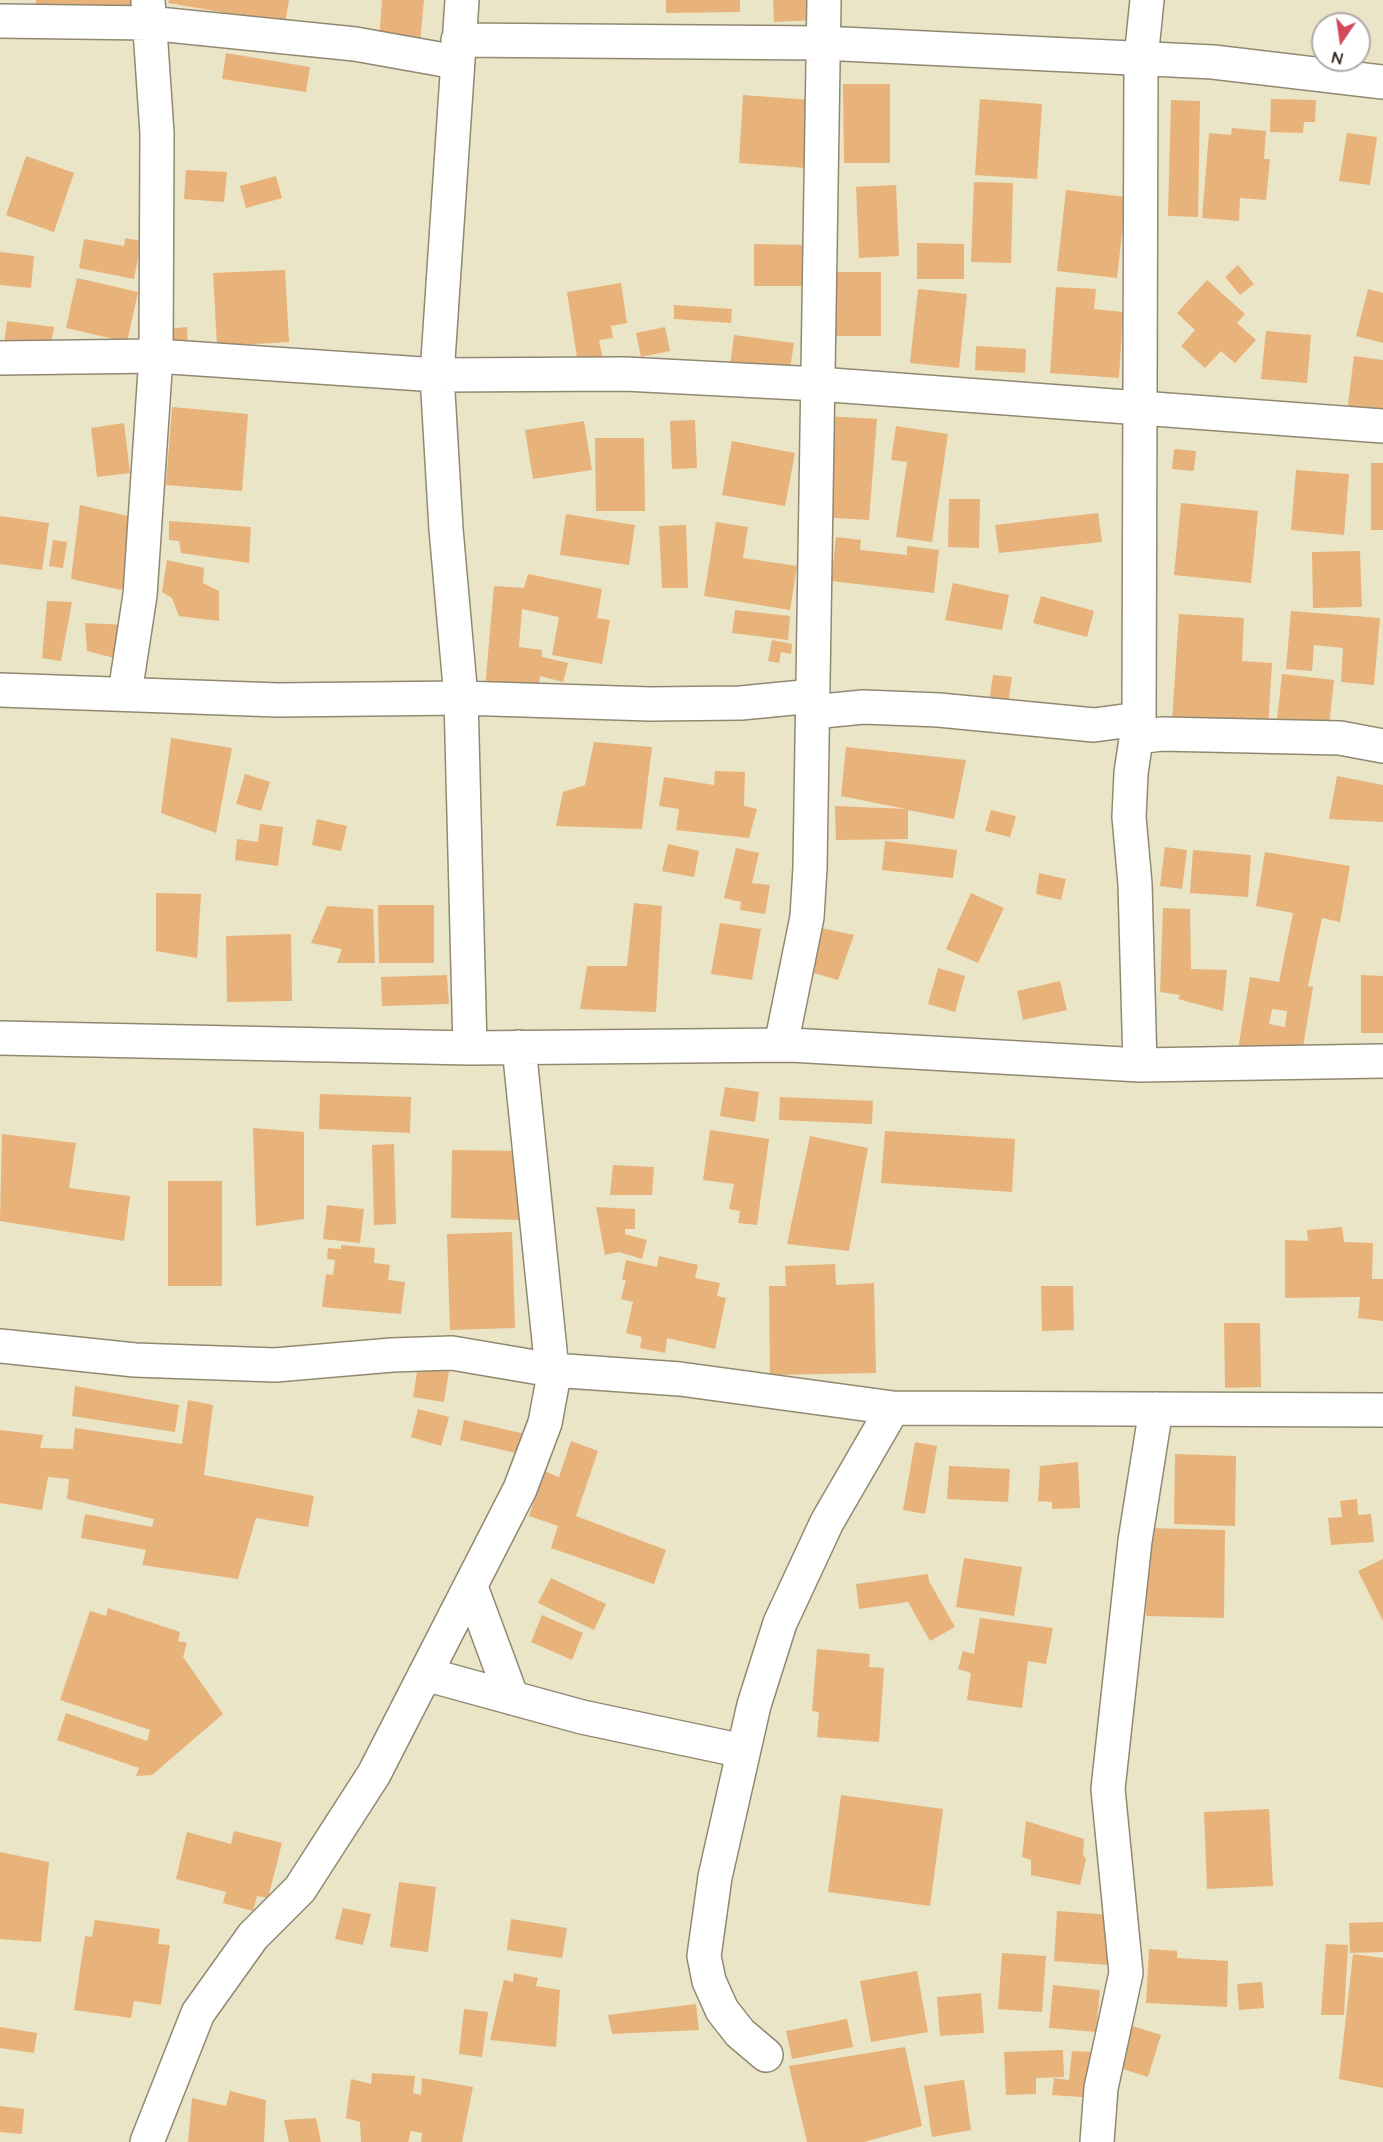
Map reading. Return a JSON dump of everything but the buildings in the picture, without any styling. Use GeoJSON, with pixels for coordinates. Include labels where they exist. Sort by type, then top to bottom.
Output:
{"type":"FeatureCollection","features":[{"type":"Feature","properties":{"kind":"street"},"geometry":{"type":"LineString","coordinates":[[462,0],[437,375],[446,529],[461,698],[470,1048]]}},
{"type":"Feature","properties":{"kind":"street"},"geometry":{"type":"LineString","coordinates":[[781,1045],[807,917],[813,704],[824,0]]}},
{"type":"Feature","properties":{"kind":"street"},"geometry":{"type":"LineString","coordinates":[[1140,1065],[1135,884],[1129,817],[1138,728],[1141,59],[1147,0]]}},
{"type":"Feature","properties":{"kind":"street"},"geometry":{"type":"LineString","coordinates":[[125,693],[140,595],[156,356],[157,133],[148,12]]}},
{"type":"Feature","properties":{"kind":"street"},"geometry":{"type":"LineString","coordinates":[[0,21],[148,12],[355,44],[457,51],[822,43],[1214,62],[1383,82]]}},
{"type":"Feature","properties":{"kind":"street"},"geometry":{"type":"LineString","coordinates":[[0,358],[156,356],[437,375],[625,374],[818,384],[1383,426]]}},
{"type":"Feature","properties":{"kind":"street"},"geometry":{"type":"LineString","coordinates":[[0,690],[278,700],[461,698],[650,704],[813,704],[939,710],[1138,728],[1162,734],[1340,738],[1383,746]]}},
{"type":"Feature","properties":{"kind":"street"},"geometry":{"type":"LineString","coordinates":[[0,1038],[470,1048],[781,1045],[1140,1065],[1383,1061]]}},
{"type":"Feature","properties":{"kind":"street"},"geometry":{"type":"LineString","coordinates":[[147,2142],[198,2013],[253,1936],[300,1888],[374,1774],[520,1489],[545,1423],[553,1369],[519,1047]]}},
{"type":"Feature","properties":{"kind":"street"},"geometry":{"type":"LineString","coordinates":[[0,1346],[135,1360],[275,1365],[392,1355],[452,1353],[553,1369],[680,1379],[893,1408],[1383,1410]]}},
{"type":"Feature","properties":{"kind":"street"},"geometry":{"type":"LineString","coordinates":[[766,2055],[740,2033],[722,2010],[709,1981],[704,1956],[715,1877],[743,1751],[780,1623],[827,1522],[893,1408]]}},
{"type":"Feature","properties":{"kind":"street"},"geometry":{"type":"LineString","coordinates":[[1097,2142],[1101,2088],[1126,1973],[1108,1789],[1135,1541],[1156,1409]]}},
{"type":"Feature","properties":{"kind":"street"},"geometry":{"type":"LineString","coordinates":[[471,1587],[512,1698]]}},
{"type":"Feature","properties":{"kind":"street"},"geometry":{"type":"LineString","coordinates":[[425,1674],[582,1717],[743,1751]]}}]}
